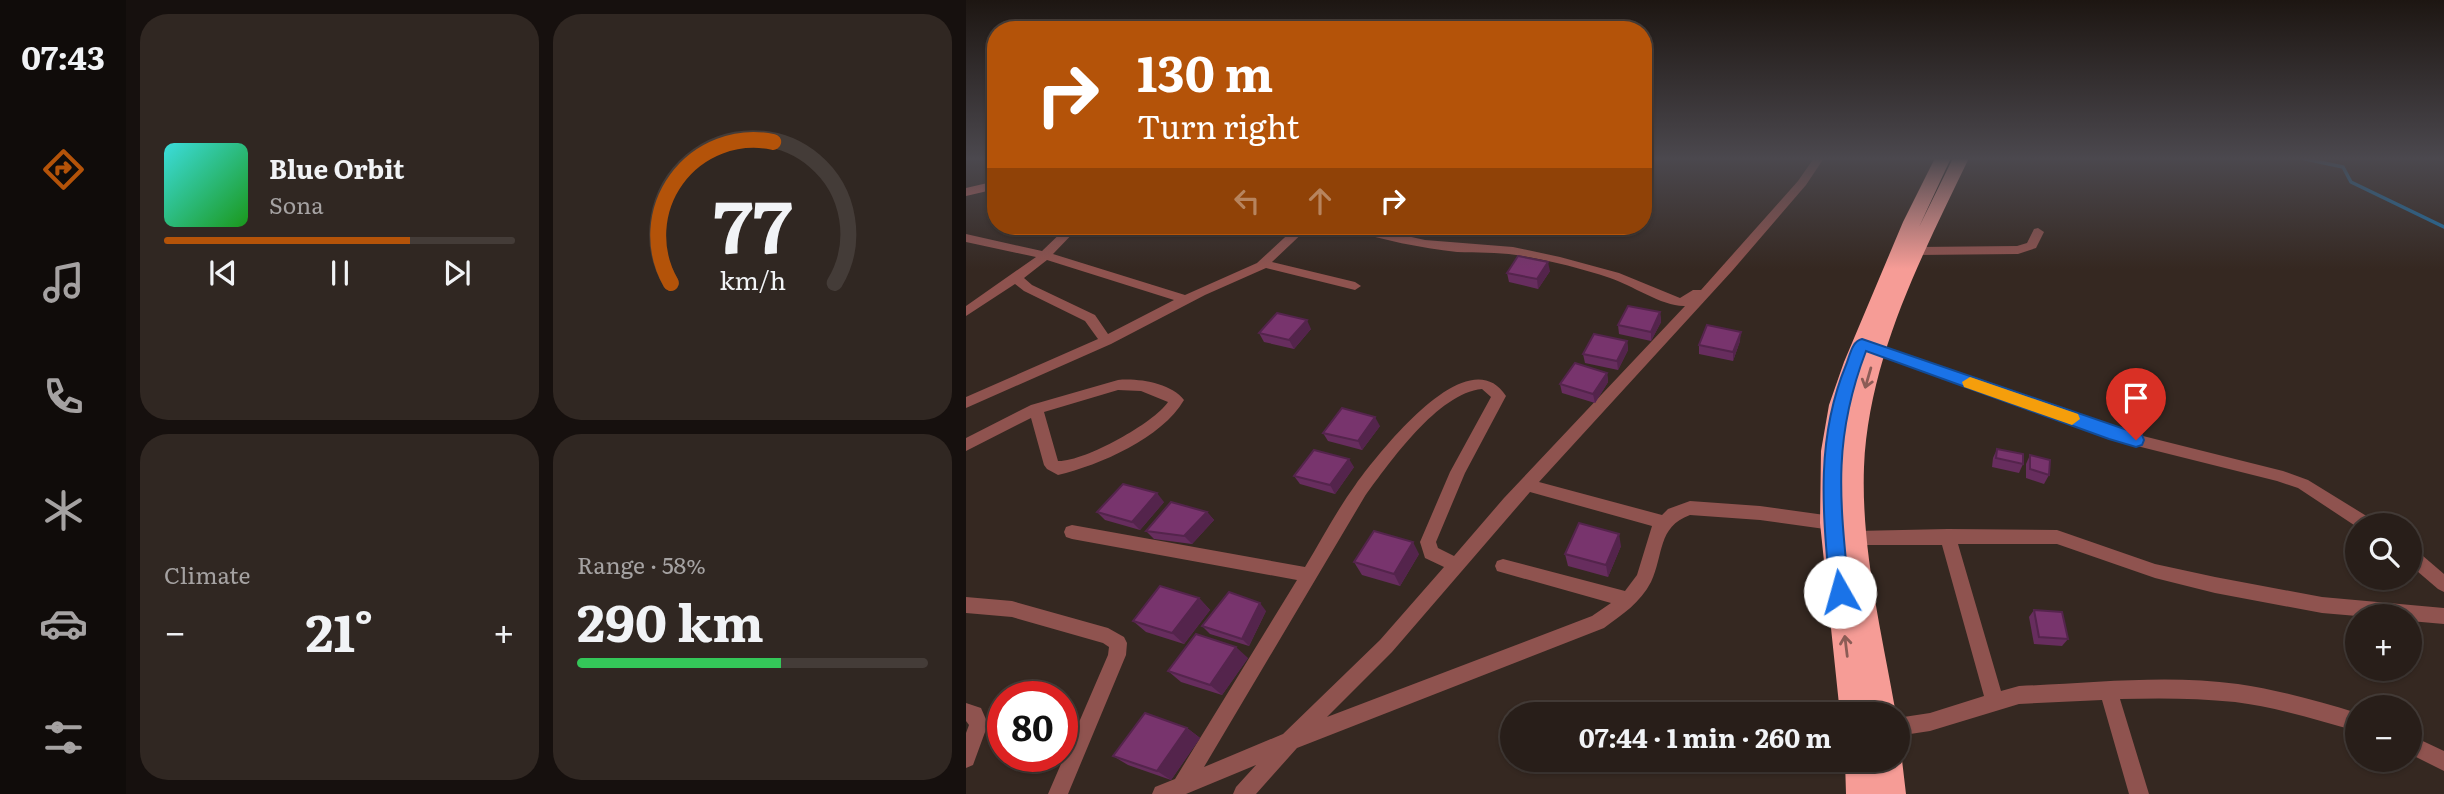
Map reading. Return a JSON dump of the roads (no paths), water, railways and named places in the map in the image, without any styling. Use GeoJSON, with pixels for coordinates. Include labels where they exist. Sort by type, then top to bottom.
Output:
{"type":"FeatureCollection","features":[{"type":"Feature","properties":{"kind":"highway"},"geometry":{"type":"LineString","coordinates":[[1880,702],[1856,538],[1853,466],[1869,346],[1912,222],[1925,195]]}},
{"type":"Feature","properties":{"kind":"highway"},"geometry":{"type":"LineString","coordinates":[[1853,702],[1832,523],[1832,451],[1845,385],[1869,346],[1943,195]]}},
{"type":"Feature","properties":{"kind":"highway"},"geometry":{"type":"LineString","coordinates":[[1860,772],[1861,794]]}},
{"type":"Feature","properties":{"kind":"highway"},"geometry":{"type":"LineString","coordinates":[[1888,772],[1891,794]]}},
{"type":"Feature","properties":{"kind":"street"},"geometry":{"type":"LineString","coordinates":[[1243,794],[1290,741],[1386,646],[1527,485],[1728,268],[1792,195]]}},
{"type":"Feature","properties":{"kind":"street"},"geometry":{"type":"LineString","coordinates":[[1917,251],[2018,250],[2032,245],[2038,232]]}},
{"type":"Feature","properties":{"kind":"street"},"geometry":{"type":"LineString","coordinates":[[966,312],[1017,279],[1046,256],[1066,235]]}},
{"type":"Feature","properties":{"kind":"street"},"geometry":{"type":"LineString","coordinates":[[966,404],[1106,341],[1264,264],[1295,235]]}},
{"type":"Feature","properties":{"kind":"street"},"geometry":{"type":"LineString","coordinates":[[1383,235],[1408,242],[1515,251],[1574,264],[1629,280],[1664,298],[1682,303],[1728,268]]}},
{"type":"Feature","properties":{"kind":"street"},"geometry":{"type":"LineString","coordinates":[[966,238],[1046,256],[1187,300]]}},
{"type":"Feature","properties":{"kind":"street"},"geometry":{"type":"LineString","coordinates":[[1264,264],[1355,286]]}},
{"type":"Feature","properties":{"kind":"street"},"geometry":{"type":"LineString","coordinates":[[1017,279],[1028,288],[1090,318],[1106,341]]}},
{"type":"Feature","properties":{"kind":"street"},"geometry":{"type":"LineString","coordinates":[[1869,346],[2109,433],[2278,475],[2303,484],[2348,513]]}},
{"type":"Feature","properties":{"kind":"street"},"geometry":{"type":"LineString","coordinates":[[966,445],[1036,409],[1118,385],[1131,383],[1165,393],[1178,400],[1170,412],[1107,454],[1058,470],[1052,465],[1036,409]]}},
{"type":"Feature","properties":{"kind":"street"},"geometry":{"type":"LineString","coordinates":[[1182,785],[1360,491],[1389,454],[1437,405],[1454,391],[1471,383],[1495,389],[1499,396],[1458,472],[1428,542],[1431,553],[1456,565]]}},
{"type":"Feature","properties":{"kind":"street"},"geometry":{"type":"LineString","coordinates":[[1527,485],[1666,523]]}},
{"type":"Feature","properties":{"kind":"street"},"geometry":{"type":"LineString","coordinates":[[1161,794],[1598,622],[1629,600],[1644,578],[1659,529],[1674,514],[1690,508],[1760,513],[1832,523]]}},
{"type":"Feature","properties":{"kind":"street"},"geometry":{"type":"LineString","coordinates":[[1072,532],[1309,575]]}},
{"type":"Feature","properties":{"kind":"street"},"geometry":{"type":"LineString","coordinates":[[1948,536],[1995,702]]}},
{"type":"Feature","properties":{"kind":"street"},"geometry":{"type":"LineString","coordinates":[[1856,538],[2057,537],[2155,571],[2216,585],[2322,605],[2444,616]]}},
{"type":"Feature","properties":{"kind":"street"},"geometry":{"type":"LineString","coordinates":[[2422,565],[2444,584]]}},
{"type":"Feature","properties":{"kind":"street"},"geometry":{"type":"LineString","coordinates":[[1503,566],[1629,600]]}},
{"type":"Feature","properties":{"kind":"street"},"geometry":{"type":"LineString","coordinates":[[966,605],[1012,609],[1108,636],[1118,643],[1117,655],[1058,794]]}},
{"type":"Feature","properties":{"kind":"street"},"geometry":{"type":"LineString","coordinates":[[1910,725],[1930,722],[2019,695],[2169,688],[2237,693],[2290,703],[2345,719]]}},
{"type":"Feature","properties":{"kind":"street"},"geometry":{"type":"LineString","coordinates":[[2109,692],[2139,794]]}},
{"type":"Feature","properties":{"kind":"street"},"geometry":{"type":"LineString","coordinates":[[966,712],[974,715],[979,724],[966,758]]}},
{"type":"Feature","properties":{"kind":"street"},"geometry":{"type":"LineString","coordinates":[[2422,750],[2444,761]]}},
{"type":"Feature","properties":{"kind":"waterway"},"geometry":{"type":"LineString","coordinates":[[2378,195],[2444,227]]}}]}
